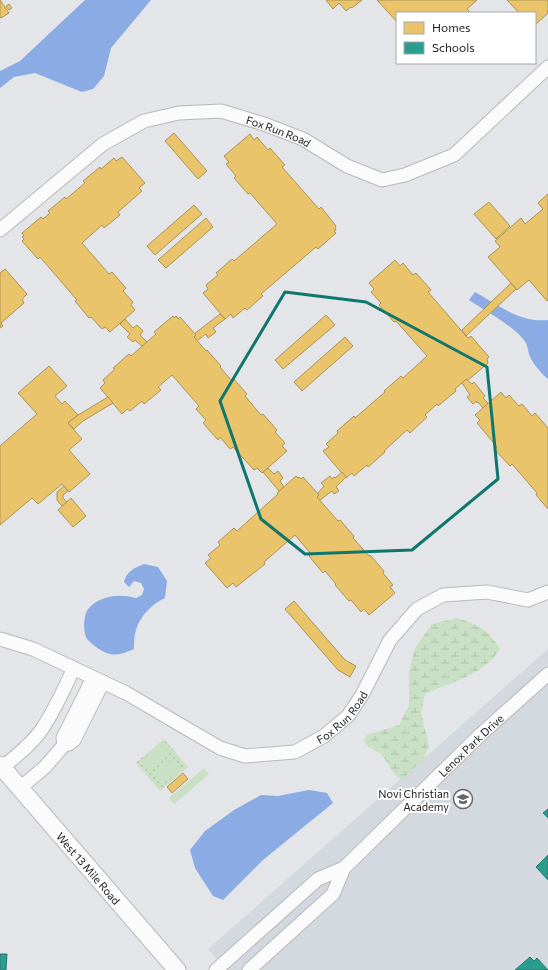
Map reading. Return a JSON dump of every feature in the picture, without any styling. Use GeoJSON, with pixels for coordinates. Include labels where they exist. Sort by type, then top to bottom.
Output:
{"type":"FeatureCollection","features":[{"type":"Feature","properties":{"kind":"street","name":"Fox Run Road"},"geometry":{"type":"LineString","coordinates":[[0,230],[103,144],[144,122],[179,114],[221,111],[264,124],[303,139],[347,166],[382,180],[405,175],[454,155],[548,68]]}},
{"type":"Feature","properties":{"kind":"street","name":"Fox Run Road"},"geometry":{"type":"LineString","coordinates":[[0,639],[33,649],[74,668],[126,694],[220,748],[245,756],[295,752],[324,736],[348,716],[362,695],[390,640],[417,609],[443,595],[487,592],[528,600],[548,592]]}},
{"type":"Feature","properties":{"kind":"street"},"geometry":{"type":"LineString","coordinates":[[1,767],[25,747],[42,730],[55,708],[74,668]]}},
{"type":"Feature","properties":{"kind":"street","name":"Lenox Park Drive"},"geometry":{"type":"LineString","coordinates":[[216,970],[318,879],[344,868],[480,735],[548,674]]}},
{"type":"Feature","properties":{"kind":"street"},"geometry":{"type":"LineString","coordinates":[[20,788],[45,767],[64,745],[69,744],[74,740],[98,680]]}},
{"type":"Feature","properties":{"kind":"street","name":"West 13 Mile Road"},"geometry":{"type":"LineString","coordinates":[[1,767],[177,970]]}},
{"type":"Feature","properties":{"kind":"street","name":"Lenox Park Drive"},"geometry":{"type":"LineString","coordinates":[[249,970],[333,894],[344,868]]}},
{"type":"Feature","properties":{"kind":"street"},"geometry":{"type":"LineString","coordinates":[[257,934],[271,950]]}},
{"type":"Feature","properties":{"kind":"highlighted area"},"geometry":{"type":"Polygon","coordinates":[[[285,292],[366,302],[487,367],[498,479],[412,550],[305,554],[261,519],[220,401],[285,292]]]}},
{"type":"Feature","properties":{"kind":"shaded area","name":"Novi Christian Academy"},"geometry":{"type":"Polygon","coordinates":[[[548,649],[548,970],[226,970],[208,949],[548,649]]]}},
{"type":"Feature","properties":{"kind":"green space"},"geometry":{"type":"Polygon","coordinates":[[[457,618],[471,623],[487,632],[500,649],[493,658],[476,672],[425,694],[421,713],[429,746],[424,758],[403,779],[398,778],[381,754],[369,747],[364,741],[367,735],[399,725],[409,705],[409,672],[415,648],[432,624],[457,618]]]}},
{"type":"Feature","properties":{"kind":"green space"},"geometry":{"type":"Polygon","coordinates":[[[164,739],[188,767],[160,791],[136,763],[164,739]]]}},
{"type":"Feature","properties":{"kind":"green space"},"geometry":{"type":"Polygon","coordinates":[[[162,745],[170,754],[150,772],[142,762],[162,745]]]}},
{"type":"Feature","properties":{"kind":"green space"},"geometry":{"type":"Polygon","coordinates":[[[174,758],[182,768],[162,785],[154,776],[174,758]]]}},
{"type":"Feature","properties":{"kind":"green space"},"geometry":{"type":"Polygon","coordinates":[[[204,768],[209,774],[174,804],[169,798],[204,768]]]}},
{"type":"Feature","properties":{"kind":"water"},"geometry":{"type":"Polygon","coordinates":[[[85,0],[151,0],[111,48],[104,76],[93,89],[82,92],[35,73],[14,77],[0,88],[0,71],[20,61],[85,0]]]}},
{"type":"Feature","properties":{"kind":"water"},"geometry":{"type":"Polygon","coordinates":[[[475,292],[519,316],[528,319],[548,320],[548,379],[540,372],[529,355],[526,343],[515,331],[469,300],[475,292]]]}},
{"type":"Feature","properties":{"kind":"water"},"geometry":{"type":"Polygon","coordinates":[[[144,564],[158,567],[167,581],[165,598],[151,607],[140,620],[135,632],[134,649],[116,654],[104,652],[94,646],[87,639],[84,624],[86,612],[92,605],[107,597],[124,596],[136,598],[142,595],[144,589],[141,583],[134,581],[129,587],[124,582],[131,570],[144,564]]]}},
{"type":"Feature","properties":{"kind":"water"},"geometry":{"type":"Polygon","coordinates":[[[309,790],[327,793],[333,803],[263,860],[223,900],[213,896],[195,868],[190,850],[205,831],[234,810],[261,795],[278,796],[309,790]]]}},
{"type":"Feature","properties":{"kind":"building: Homes"},"geometry":{"type":"Polygon","coordinates":[[[0,0],[9,13],[1,18],[0,17],[0,0]]]}},
{"type":"Feature","properties":{"kind":"building: Homes"},"geometry":{"type":"Polygon","coordinates":[[[326,0],[362,0],[346,11],[339,3],[333,9],[326,0]]]}},
{"type":"Feature","properties":{"kind":"building: Homes"},"geometry":{"type":"Polygon","coordinates":[[[377,0],[477,0],[467,9],[470,12],[396,12],[396,21],[377,0]]]}},
{"type":"Feature","properties":{"kind":"building: Homes"},"geometry":{"type":"Polygon","coordinates":[[[507,0],[548,0],[548,13],[536,24],[536,12],[518,12],[507,0]]]}},
{"type":"Feature","properties":{"kind":"building: Homes"},"geometry":{"type":"Polygon","coordinates":[[[9,4],[12,8],[9,10],[6,6],[9,4]]]}},
{"type":"Feature","properties":{"kind":"building: Homes"},"geometry":{"type":"Polygon","coordinates":[[[174,133],[207,171],[198,179],[165,141],[174,133]]]}},
{"type":"Feature","properties":{"kind":"building: Homes"},"geometry":{"type":"Polygon","coordinates":[[[250,134],[254,140],[257,137],[268,150],[270,148],[285,165],[282,167],[319,209],[321,207],[336,226],[336,230],[334,231],[336,233],[318,249],[316,247],[261,294],[263,296],[247,310],[245,308],[233,318],[231,314],[225,319],[203,293],[208,289],[206,285],[218,275],[216,273],[232,259],[234,261],[277,224],[250,193],[248,194],[234,178],[236,176],[226,164],[229,162],[224,156],[250,134]]]}},
{"type":"Feature","properties":{"kind":"building: Homes"},"geometry":{"type":"Polygon","coordinates":[[[122,157],[145,183],[139,188],[142,191],[118,212],[120,215],[104,228],[102,225],[82,243],[109,274],[112,272],[126,288],[123,291],[133,302],[131,305],[135,310],[110,332],[105,327],[102,329],[91,317],[89,318],[75,301],[77,300],[40,257],[38,259],[22,241],[24,239],[22,237],[24,236],[22,233],[41,217],[43,219],[50,213],[48,211],[65,197],[66,199],[85,183],[83,181],[100,167],[101,169],[114,158],[116,161],[122,157]]]}},
{"type":"Feature","properties":{"kind":"building: Homes"},"geometry":{"type":"Polygon","coordinates":[[[548,194],[547,301],[529,280],[517,290],[488,257],[500,247],[495,241],[521,218],[525,224],[543,209],[538,203],[548,194]]]}},
{"type":"Feature","properties":{"kind":"building: Homes"},"geometry":{"type":"Polygon","coordinates":[[[489,202],[510,226],[496,239],[474,214],[489,202]]]}},
{"type":"Feature","properties":{"kind":"building: Homes"},"geometry":{"type":"Polygon","coordinates":[[[194,205],[202,214],[155,255],[147,246],[194,205]]]}},
{"type":"Feature","properties":{"kind":"building: Homes"},"geometry":{"type":"Polygon","coordinates":[[[206,218],[213,227],[166,268],[158,260],[206,218]]]}},
{"type":"Feature","properties":{"kind":"building: Homes"},"geometry":{"type":"Polygon","coordinates":[[[395,260],[400,266],[403,263],[413,275],[416,273],[431,290],[428,292],[466,336],[468,338],[471,336],[489,357],[487,359],[488,363],[467,381],[466,379],[455,389],[456,391],[438,406],[437,404],[425,415],[427,417],[410,433],[407,430],[368,467],[367,465],[354,476],[352,473],[346,478],[323,451],[329,447],[326,444],[338,433],[337,431],[354,416],[355,418],[401,376],[403,378],[427,356],[396,321],[394,322],[379,305],[381,303],[371,292],[374,289],[369,283],[395,260]]]}},
{"type":"Feature","properties":{"kind":"building: Homes"},"geometry":{"type":"Polygon","coordinates":[[[5,269],[27,294],[22,299],[24,303],[1,323],[3,326],[0,328],[0,273],[5,269]]]}},
{"type":"Feature","properties":{"kind":"building: Homes"},"geometry":{"type":"Polygon","coordinates":[[[511,283],[516,289],[466,336],[462,330],[511,283]]]}},
{"type":"Feature","properties":{"kind":"building: Homes"},"geometry":{"type":"Polygon","coordinates":[[[220,314],[225,319],[213,328],[216,332],[208,338],[206,334],[197,341],[194,337],[196,335],[194,334],[220,314]]]}},
{"type":"Feature","properties":{"kind":"building: Homes"},"geometry":{"type":"Polygon","coordinates":[[[326,315],[335,325],[283,369],[275,360],[326,315]]]}},
{"type":"Feature","properties":{"kind":"building: Homes"},"geometry":{"type":"Polygon","coordinates":[[[173,316],[174,318],[176,316],[178,319],[180,317],[196,335],[194,337],[221,366],[220,367],[231,380],[233,378],[247,394],[245,396],[261,415],[263,414],[277,430],[275,432],[285,443],[282,446],[287,451],[262,473],[257,468],[254,470],[233,447],[230,449],[220,437],[218,440],[203,423],[206,420],[196,409],[199,406],[172,375],[158,387],[161,390],[144,404],[142,401],[130,411],[127,409],[122,414],[100,388],[105,383],[103,380],[115,369],[113,368],[129,354],[131,356],[156,334],[154,332],[173,316]]]}},
{"type":"Feature","properties":{"kind":"building: Homes"},"geometry":{"type":"Polygon","coordinates":[[[125,319],[133,328],[137,325],[143,331],[140,335],[147,342],[142,346],[135,340],[133,342],[127,337],[130,334],[120,324],[125,319]]]}},
{"type":"Feature","properties":{"kind":"building: Homes"},"geometry":{"type":"Polygon","coordinates":[[[345,337],[353,346],[302,391],[294,382],[345,337]]]}},
{"type":"Feature","properties":{"kind":"building: Homes"},"geometry":{"type":"Polygon","coordinates":[[[49,366],[67,386],[55,396],[62,404],[65,401],[78,415],[68,423],[82,439],[69,450],[90,474],[69,492],[62,484],[38,504],[32,498],[0,525],[0,446],[37,414],[18,393],[49,366]]]}},
{"type":"Feature","properties":{"kind":"building: Homes"},"geometry":{"type":"Polygon","coordinates":[[[466,379],[472,384],[474,382],[485,396],[483,398],[488,403],[483,408],[476,401],[473,404],[467,397],[470,395],[462,383],[466,379]]]}},
{"type":"Feature","properties":{"kind":"building: Homes"},"geometry":{"type":"Polygon","coordinates":[[[501,392],[506,398],[509,395],[519,406],[522,404],[532,416],[535,413],[548,428],[548,509],[536,495],[537,493],[512,464],[510,466],[494,449],[497,447],[477,423],[480,420],[475,415],[501,392]]]}},
{"type":"Feature","properties":{"kind":"building: Homes"},"geometry":{"type":"Polygon","coordinates":[[[108,397],[113,403],[83,421],[74,429],[68,423],[78,415],[108,397]]]}},
{"type":"Feature","properties":{"kind":"building: Homes"},"geometry":{"type":"Polygon","coordinates":[[[268,468],[274,474],[278,471],[283,478],[280,481],[284,487],[279,491],[263,472],[268,468]]]}},
{"type":"Feature","properties":{"kind":"building: Homes"},"geometry":{"type":"Polygon","coordinates":[[[342,472],[346,477],[336,487],[339,491],[334,494],[332,491],[320,500],[317,497],[319,495],[317,494],[324,486],[321,483],[330,476],[332,479],[334,477],[335,478],[342,472]]]}},
{"type":"Feature","properties":{"kind":"building: Homes"},"geometry":{"type":"Polygon","coordinates":[[[296,476],[301,479],[303,477],[319,495],[317,497],[338,521],[340,520],[354,536],[353,538],[384,571],[383,573],[393,585],[390,587],[395,593],[369,615],[364,609],[361,612],[351,600],[349,601],[325,571],[323,573],[309,556],[311,554],[295,535],[264,562],[265,564],[236,587],[233,583],[227,588],[205,563],[211,558],[208,555],[220,545],[218,542],[234,528],[237,531],[296,476]]]}},
{"type":"Feature","properties":{"kind":"building: Homes"},"geometry":{"type":"Polygon","coordinates":[[[64,486],[68,491],[63,495],[63,498],[67,502],[62,506],[57,500],[57,492],[64,486]]]}},
{"type":"Feature","properties":{"kind":"building: Homes"},"geometry":{"type":"Polygon","coordinates":[[[71,498],[86,516],[73,527],[58,510],[71,498]]]}},
{"type":"Feature","properties":{"kind":"building: Homes"},"geometry":{"type":"Polygon","coordinates":[[[294,601],[345,660],[356,666],[350,677],[338,670],[285,609],[294,601]]]}},
{"type":"Feature","properties":{"kind":"building: Homes"},"geometry":{"type":"Polygon","coordinates":[[[183,773],[188,779],[172,793],[167,787],[183,773]]]}},
{"type":"Feature","properties":{"kind":"building: Schools"},"geometry":{"type":"Polygon","coordinates":[[[548,809],[548,818],[543,813],[548,809]]]}},
{"type":"Feature","properties":{"kind":"building: Schools"},"geometry":{"type":"Polygon","coordinates":[[[548,855],[548,880],[536,867],[548,855]]]}},
{"type":"Feature","properties":{"kind":"building: Schools"},"geometry":{"type":"Polygon","coordinates":[[[0,954],[7,954],[6,970],[0,970],[0,954]]]}},
{"type":"Feature","properties":{"kind":"building: Schools"},"geometry":{"type":"Polygon","coordinates":[[[530,957],[534,961],[537,958],[548,970],[515,970],[530,957]]]}},
{"type":"Feature","properties":{"kind":"place","name":"Novi Christian Academy"},"geometry":{"type":"Point","coordinates":[463,799]}}]}
